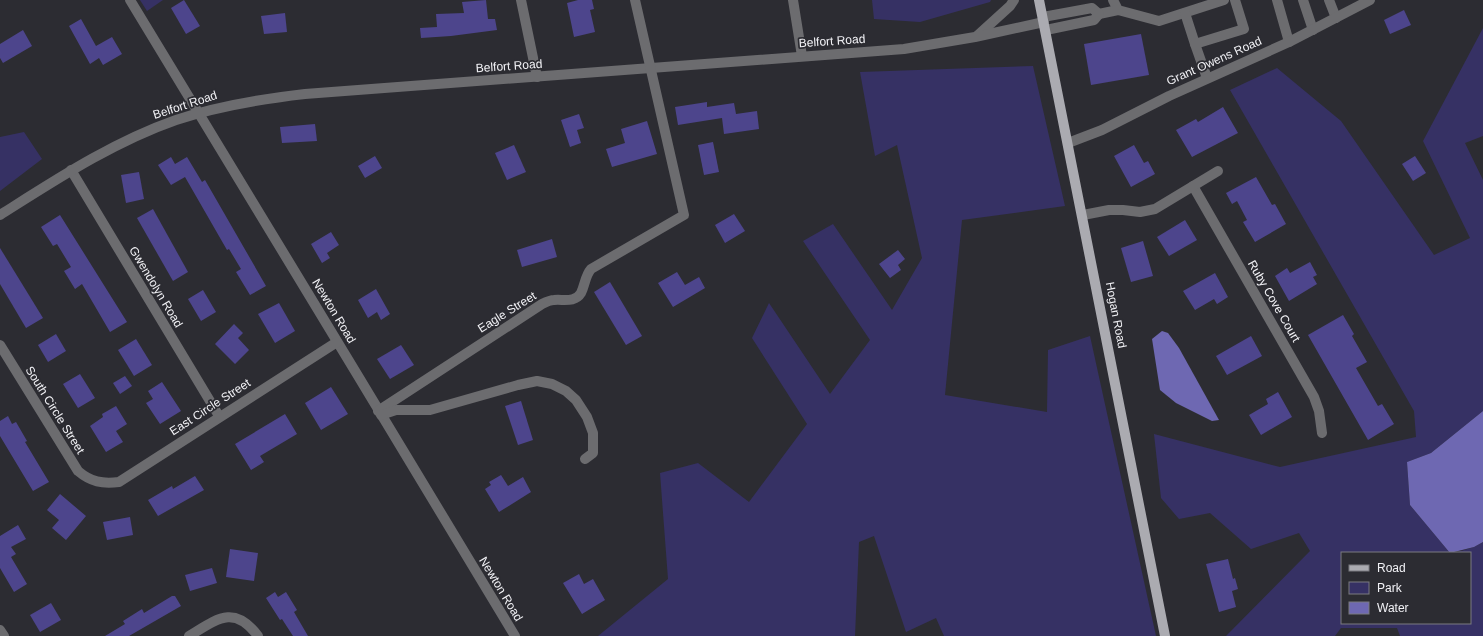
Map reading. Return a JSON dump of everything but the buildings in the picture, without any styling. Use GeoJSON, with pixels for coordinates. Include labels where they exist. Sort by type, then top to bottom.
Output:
{"type":"FeatureCollection","features":[{"type":"Feature","properties":{"kind":"main road","name":"Hogan Road"},"geometry":{"type":"LineString","coordinates":[[1039,0],[1083,215],[1165,636]]}},
{"type":"Feature","properties":{"kind":"street","name":"Newton Road"},"geometry":{"type":"LineString","coordinates":[[130,0],[200,113],[515,636]]}},
{"type":"Feature","properties":{"kind":"street"},"geometry":{"type":"LineString","coordinates":[[521,0],[537,77]]}},
{"type":"Feature","properties":{"kind":"street"},"geometry":{"type":"LineString","coordinates":[[635,0],[652,68]]}},
{"type":"Feature","properties":{"kind":"street"},"geometry":{"type":"LineString","coordinates":[[793,0],[802,56]]}},
{"type":"Feature","properties":{"kind":"street"},"geometry":{"type":"LineString","coordinates":[[975,37],[1010,6],[1014,0]]}},
{"type":"Feature","properties":{"kind":"street"},"geometry":{"type":"LineString","coordinates":[[1113,0],[1118,10],[1159,21],[1224,0]]}},
{"type":"Feature","properties":{"kind":"street"},"geometry":{"type":"LineString","coordinates":[[1195,44],[1244,29],[1235,0]]}},
{"type":"Feature","properties":{"kind":"street"},"geometry":{"type":"LineString","coordinates":[[1277,0],[1289,42]]}},
{"type":"Feature","properties":{"kind":"street"},"geometry":{"type":"LineString","coordinates":[[1303,0],[1313,30]]}},
{"type":"Feature","properties":{"kind":"street"},"geometry":{"type":"LineString","coordinates":[[1329,0],[1336,18]]}},
{"type":"Feature","properties":{"kind":"street","name":"Grant Owens Road"},"geometry":{"type":"LineString","coordinates":[[1068,143],[1102,130],[1206,78],[1289,42],[1370,0]]}},
{"type":"Feature","properties":{"kind":"street","name":"Belfort Road"},"geometry":{"type":"LineString","coordinates":[[0,216],[71,170],[123,142],[176,120],[259,100],[304,94],[904,49],[1044,23],[1094,20],[1099,14],[1118,10]]}},
{"type":"Feature","properties":{"kind":"street"},"geometry":{"type":"LineString","coordinates":[[1185,13],[1206,78]]}},
{"type":"Feature","properties":{"kind":"street","name":"Eagle Street"},"geometry":{"type":"LineString","coordinates":[[380,413],[542,304],[552,300],[569,300],[575,298],[580,294],[587,274],[591,269],[684,215],[652,68]]}},
{"type":"Feature","properties":{"kind":"street","name":"Gwendolyn Road"},"geometry":{"type":"LineString","coordinates":[[71,170],[219,416]]}},
{"type":"Feature","properties":{"kind":"street"},"geometry":{"type":"LineString","coordinates":[[1083,215],[1109,210],[1140,212],[1155,209],[1218,171]]}},
{"type":"Feature","properties":{"kind":"street","name":"Ruby Cove Court"},"geometry":{"type":"LineString","coordinates":[[1193,186],[1314,397],[1319,411],[1322,433]]}},
{"type":"Feature","properties":{"kind":"street","name":"East Circle Street"},"geometry":{"type":"LineString","coordinates":[[95,482],[106,484],[119,482],[219,416],[337,342]]}},
{"type":"Feature","properties":{"kind":"street","name":"South Circle Street"},"geometry":{"type":"LineString","coordinates":[[0,344],[78,471],[95,482]]}},
{"type":"Feature","properties":{"kind":"street"},"geometry":{"type":"LineString","coordinates":[[380,413],[396,410],[430,410],[537,381],[552,384],[566,391],[576,400],[587,417],[593,433],[593,453],[585,459]]}},
{"type":"Feature","properties":{"kind":"street"},"geometry":{"type":"LineString","coordinates":[[190,636],[216,619],[225,616],[240,619],[256,633]]}},
{"type":"Feature","properties":{"kind":"street"},"geometry":{"type":"LineString","coordinates":[[0,630],[4,636]]}},
{"type":"Feature","properties":{"kind":"green space"},"geometry":{"type":"Polygon","coordinates":[[[140,0],[163,0],[147,11],[140,0]]]}},
{"type":"Feature","properties":{"kind":"green space"},"geometry":{"type":"Polygon","coordinates":[[[872,0],[991,0],[990,2],[920,22],[874,19],[872,0]]]}},
{"type":"Feature","properties":{"kind":"green space"},"geometry":{"type":"Polygon","coordinates":[[[1483,28],[1483,136],[1465,143],[1483,180],[1483,411],[1431,453],[1407,462],[1410,505],[1449,552],[1341,552],[1341,624],[1471,624],[1471,552],[1457,552],[1474,547],[1483,542],[1483,636],[1400,636],[1397,628],[1341,628],[1335,636],[1226,636],[1310,551],[1299,533],[1251,549],[1210,513],[1179,519],[1161,498],[1154,434],[1280,467],[1416,437],[1414,411],[1230,90],[1277,68],[1341,121],[1434,255],[1470,238],[1423,141],[1483,28]]]}},
{"type":"Feature","properties":{"kind":"green space"},"geometry":{"type":"Polygon","coordinates":[[[1033,66],[1065,206],[962,220],[945,395],[1047,412],[1048,350],[1090,336],[1156,636],[944,636],[936,618],[906,632],[874,536],[859,542],[855,636],[598,636],[668,579],[660,473],[698,463],[749,502],[807,424],[752,338],[769,303],[830,394],[870,340],[803,241],[833,224],[892,310],[922,258],[897,145],[875,156],[860,72],[1033,66]]]}},
{"type":"Feature","properties":{"kind":"green space"},"geometry":{"type":"Polygon","coordinates":[[[24,132],[42,159],[0,191],[0,137],[24,132]]]}},
{"type":"Feature","properties":{"kind":"water"},"geometry":{"type":"Polygon","coordinates":[[[1162,331],[1168,333],[1179,348],[1219,420],[1212,421],[1176,403],[1160,390],[1152,339],[1162,331]]]}},
{"type":"Feature","properties":{"kind":"water"},"geometry":{"type":"Polygon","coordinates":[[[1483,411],[1483,542],[1474,547],[1449,552],[1410,505],[1407,462],[1431,453],[1483,411]]]}}]}
